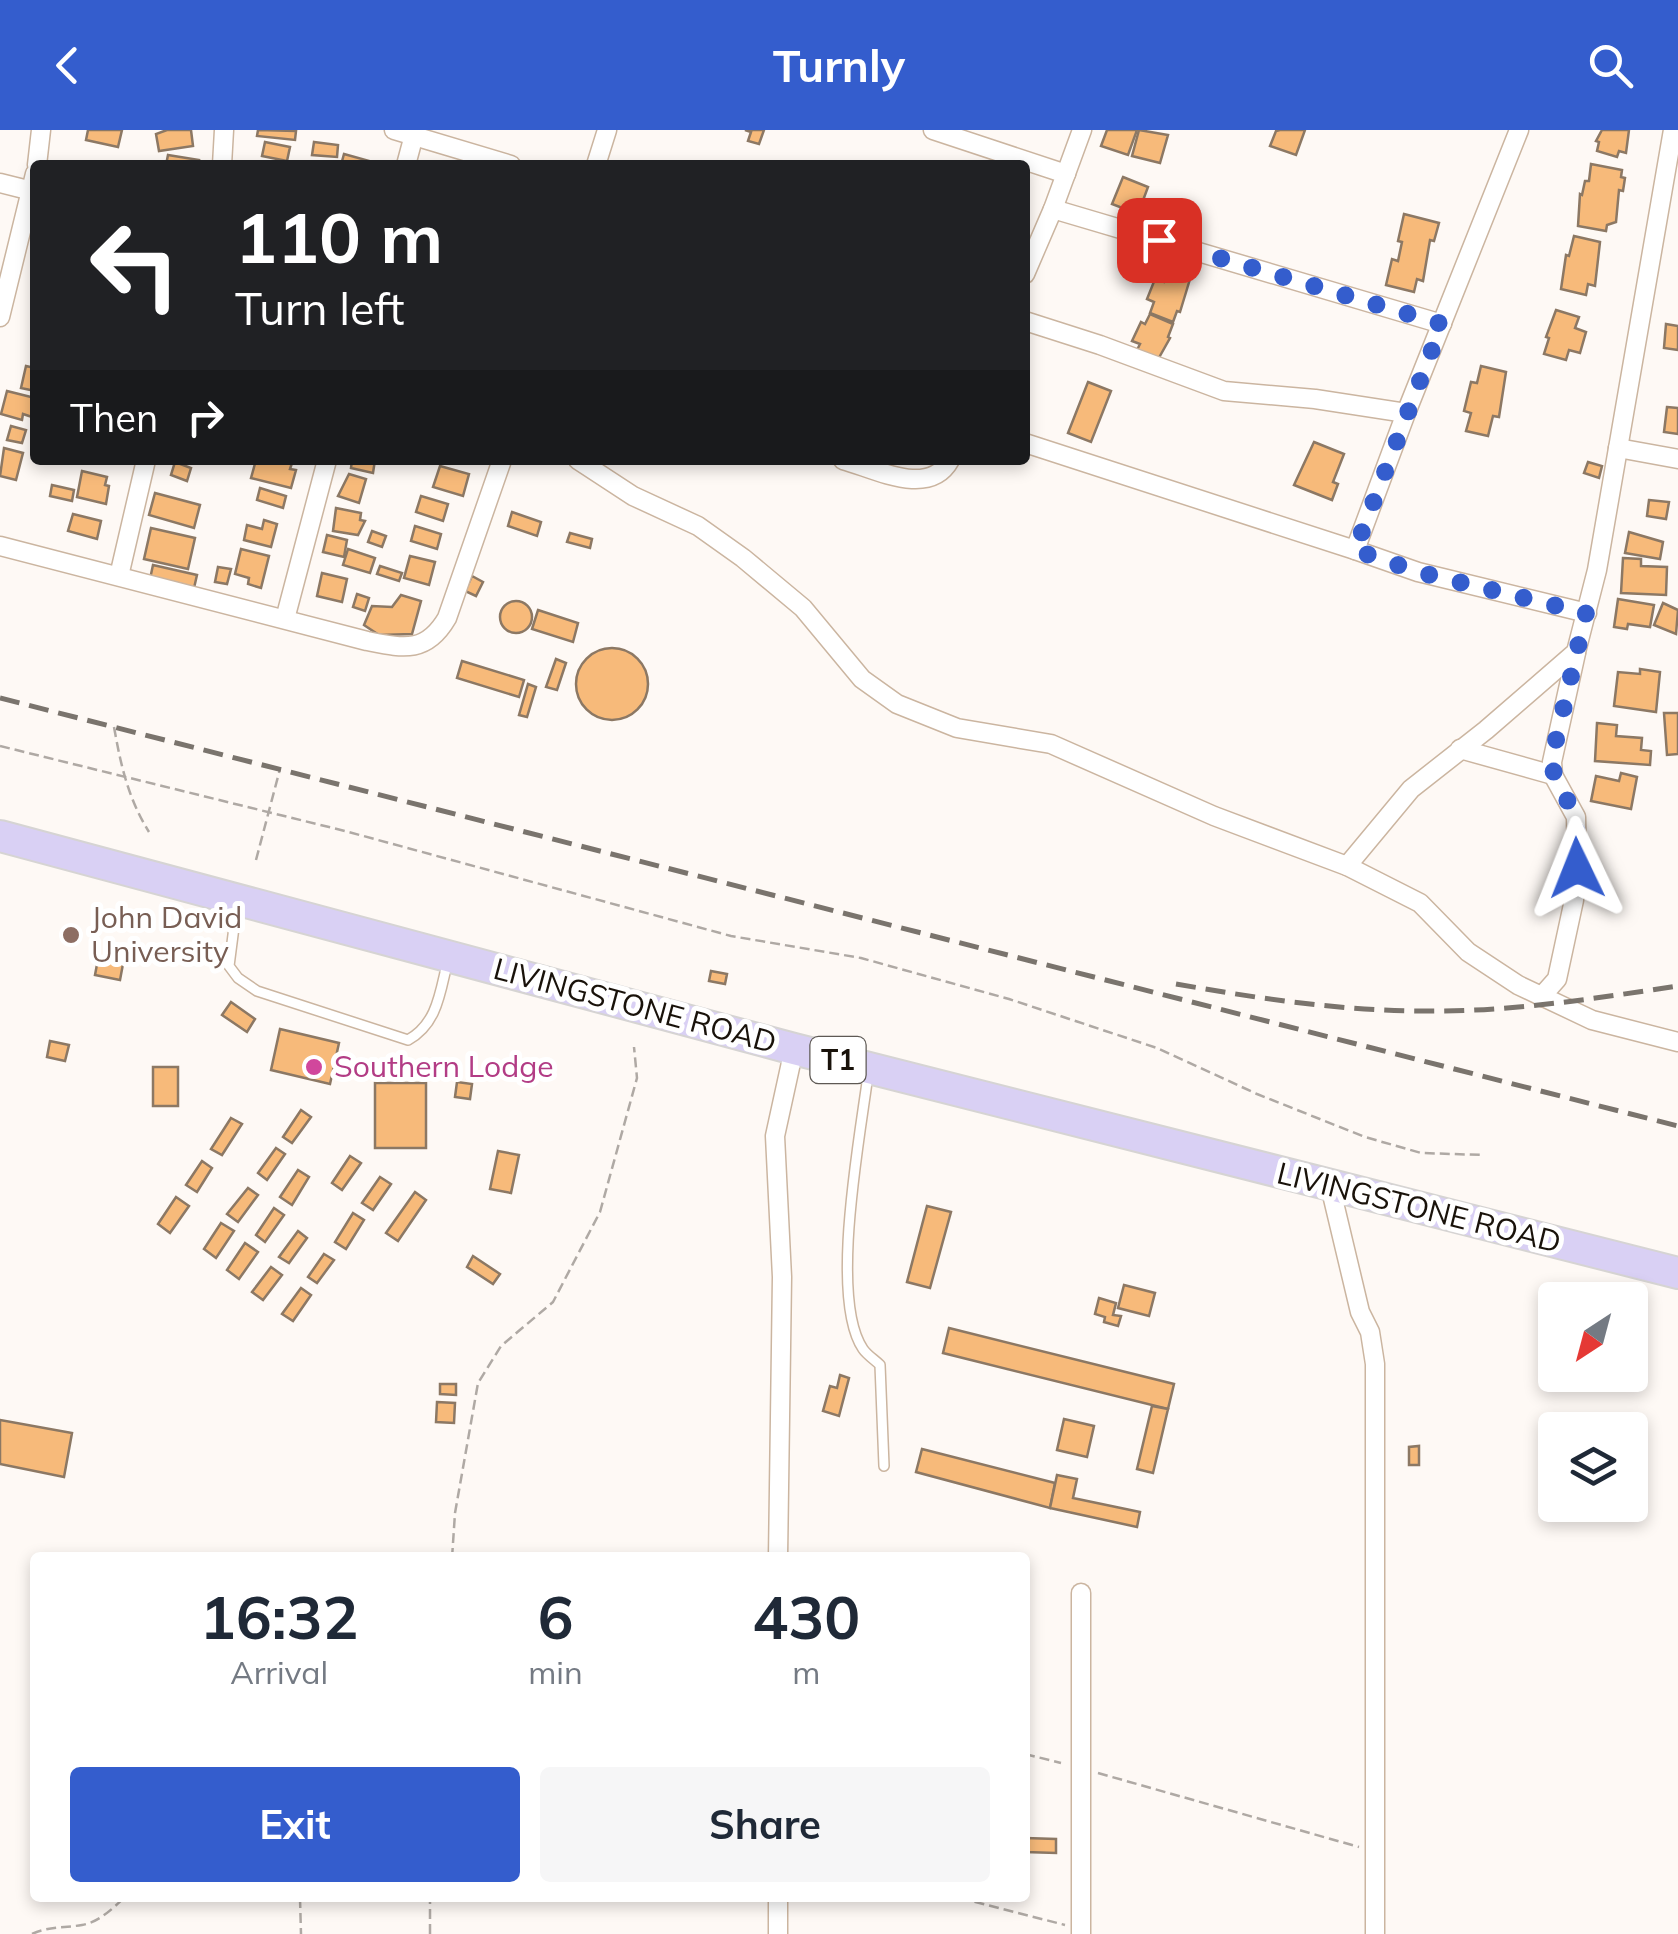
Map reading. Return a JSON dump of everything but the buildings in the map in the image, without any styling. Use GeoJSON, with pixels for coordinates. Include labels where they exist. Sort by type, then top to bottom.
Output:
{"type":"FeatureCollection","features":[{"type":"Feature","properties":{"kind":"highway","name":"LIVINGSTONE ROAD"},"geometry":{"type":"LineString","coordinates":[[0,836],[794,1049],[1678,1274]]}},
{"type":"Feature","properties":{"kind":"street"},"geometry":{"type":"LineString","coordinates":[[38,160],[42,130]]}},
{"type":"Feature","properties":{"kind":"street"},"geometry":{"type":"LineString","coordinates":[[222,160],[224,130]]}},
{"type":"Feature","properties":{"kind":"street"},"geometry":{"type":"LineString","coordinates":[[394,130],[496,160]]}},
{"type":"Feature","properties":{"kind":"street"},"geometry":{"type":"LineString","coordinates":[[597,160],[606,130]]}},
{"type":"Feature","properties":{"kind":"street"},"geometry":{"type":"LineString","coordinates":[[933,130],[1024,160]]}},
{"type":"Feature","properties":{"kind":"street"},"geometry":{"type":"LineString","coordinates":[[1030,262],[1082,130]]}},
{"type":"Feature","properties":{"kind":"street"},"geometry":{"type":"LineString","coordinates":[[1355,550],[1518,130]]}},
{"type":"Feature","properties":{"kind":"street"},"geometry":{"type":"LineString","coordinates":[[1541,997],[1556,979],[1574,900],[1577,868],[1576,817],[1554,775],[1553,752],[1586,613],[1618,448],[1673,130]]}},
{"type":"Feature","properties":{"kind":"street"},"geometry":{"type":"LineString","coordinates":[[407,160],[414,135]]}},
{"type":"Feature","properties":{"kind":"street"},"geometry":{"type":"LineString","coordinates":[[1030,162],[1066,174]]}},
{"type":"Feature","properties":{"kind":"street"},"geometry":{"type":"LineString","coordinates":[[0,183],[30,182]]}},
{"type":"Feature","properties":{"kind":"street"},"geometry":{"type":"LineString","coordinates":[[0,317],[30,194]]}},
{"type":"Feature","properties":{"kind":"street"},"geometry":{"type":"LineString","coordinates":[[1053,209],[1442,324]]}},
{"type":"Feature","properties":{"kind":"street"},"geometry":{"type":"LineString","coordinates":[[1030,323],[1224,391],[1406,413]]}},
{"type":"Feature","properties":{"kind":"street"},"geometry":{"type":"LineString","coordinates":[[1030,445],[1418,572],[1586,613]]}},
{"type":"Feature","properties":{"kind":"street"},"geometry":{"type":"LineString","coordinates":[[1618,448],[1678,460]]}},
{"type":"Feature","properties":{"kind":"street"},"geometry":{"type":"LineString","coordinates":[[119,576],[145,465]]}},
{"type":"Feature","properties":{"kind":"street"},"geometry":{"type":"LineString","coordinates":[[285,619],[326,465]]}},
{"type":"Feature","properties":{"kind":"street"},"geometry":{"type":"LineString","coordinates":[[0,546],[392,646],[409,647],[432,638],[447,618],[500,465]]}},
{"type":"Feature","properties":{"kind":"street"},"geometry":{"type":"LineString","coordinates":[[586,465],[633,496],[698,526],[743,558],[803,608],[862,678],[897,704],[957,728],[1051,744],[1214,816],[1348,866],[1420,903],[1481,962],[1541,997],[1604,1024],[1678,1042]]}},
{"type":"Feature","properties":{"kind":"street"},"geometry":{"type":"LineString","coordinates":[[860,465],[911,480],[925,480],[938,475],[946,465]]}},
{"type":"Feature","properties":{"kind":"street"},"geometry":{"type":"LineString","coordinates":[[1348,866],[1411,789],[1576,652]]}},
{"type":"Feature","properties":{"kind":"street"},"geometry":{"type":"LineString","coordinates":[[1460,750],[1554,775]]}},
{"type":"Feature","properties":{"kind":"street"},"geometry":{"type":"LineString","coordinates":[[778,1552],[782,1277],[775,1136],[794,1049]]}},
{"type":"Feature","properties":{"kind":"street"},"geometry":{"type":"LineString","coordinates":[[1330,1186],[1375,1364],[1375,1934]]}},
{"type":"Feature","properties":{"kind":"street"},"geometry":{"type":"LineString","coordinates":[[1081,1593],[1081,1931]]}},
{"type":"Feature","properties":{"kind":"street"},"geometry":{"type":"LineString","coordinates":[[778,1902],[778,1934]]}},
{"type":"Feature","properties":{"kind":"lane"},"geometry":{"type":"LineString","coordinates":[[238,900],[229,966],[238,978],[257,991],[408,1040],[419,1034],[436,1011],[449,956]]}},
{"type":"Feature","properties":{"kind":"lane"},"geometry":{"type":"LineString","coordinates":[[869,1068],[846,1256],[853,1318],[862,1348],[880,1365],[884,1466]]}},
{"type":"Feature","properties":{"kind":"path"},"geometry":{"type":"LineString","coordinates":[[114,727],[122,776],[134,809],[149,832]]}},
{"type":"Feature","properties":{"kind":"path"},"geometry":{"type":"LineString","coordinates":[[0,746],[269,812],[731,936],[861,958],[1158,1048],[1257,1094],[1365,1137],[1420,1153],[1484,1155]]}},
{"type":"Feature","properties":{"kind":"path"},"geometry":{"type":"LineString","coordinates":[[256,860],[280,769]]}},
{"type":"Feature","properties":{"kind":"path"},"geometry":{"type":"LineString","coordinates":[[452,1552],[455,1513],[478,1382],[502,1346],[553,1302],[600,1212],[636,1078],[634,1048]]}},
{"type":"Feature","properties":{"kind":"path"},"geometry":{"type":"LineString","coordinates":[[1030,1755],[1375,1852]]}},
{"type":"Feature","properties":{"kind":"path"},"geometry":{"type":"LineString","coordinates":[[32,1934],[58,1925],[80,1925],[98,1919],[119,1902]]}},
{"type":"Feature","properties":{"kind":"path"},"geometry":{"type":"LineString","coordinates":[[300,1902],[301,1934]]}},
{"type":"Feature","properties":{"kind":"path"},"geometry":{"type":"LineString","coordinates":[[430,1902],[430,1934]]}},
{"type":"Feature","properties":{"kind":"path"},"geometry":{"type":"LineString","coordinates":[[975,1902],[1081,1931]]}},
{"type":"Feature","properties":{"kind":"railway"},"geometry":{"type":"LineString","coordinates":[[0,698],[1678,1126]]}},
{"type":"Feature","properties":{"kind":"railway"},"geometry":{"type":"LineString","coordinates":[[1176,984],[1305,1004],[1435,1011],[1526,1006],[1678,986]]}},
{"type":"Feature","properties":{"kind":"place","name":"John David University"},"geometry":{"type":"Point","coordinates":[71,935]}},
{"type":"Feature","properties":{"kind":"place","name":"Southern Lodge"},"geometry":{"type":"Point","coordinates":[314,1067]}},
{"type":"Feature","properties":{"kind":"route"},"geometry":{"type":"LineString","coordinates":[[1159,240],[1442,324],[1355,550],[1418,572],[1586,613],[1552,757],[1554,775],[1576,817],[1577,868]]}}]}
